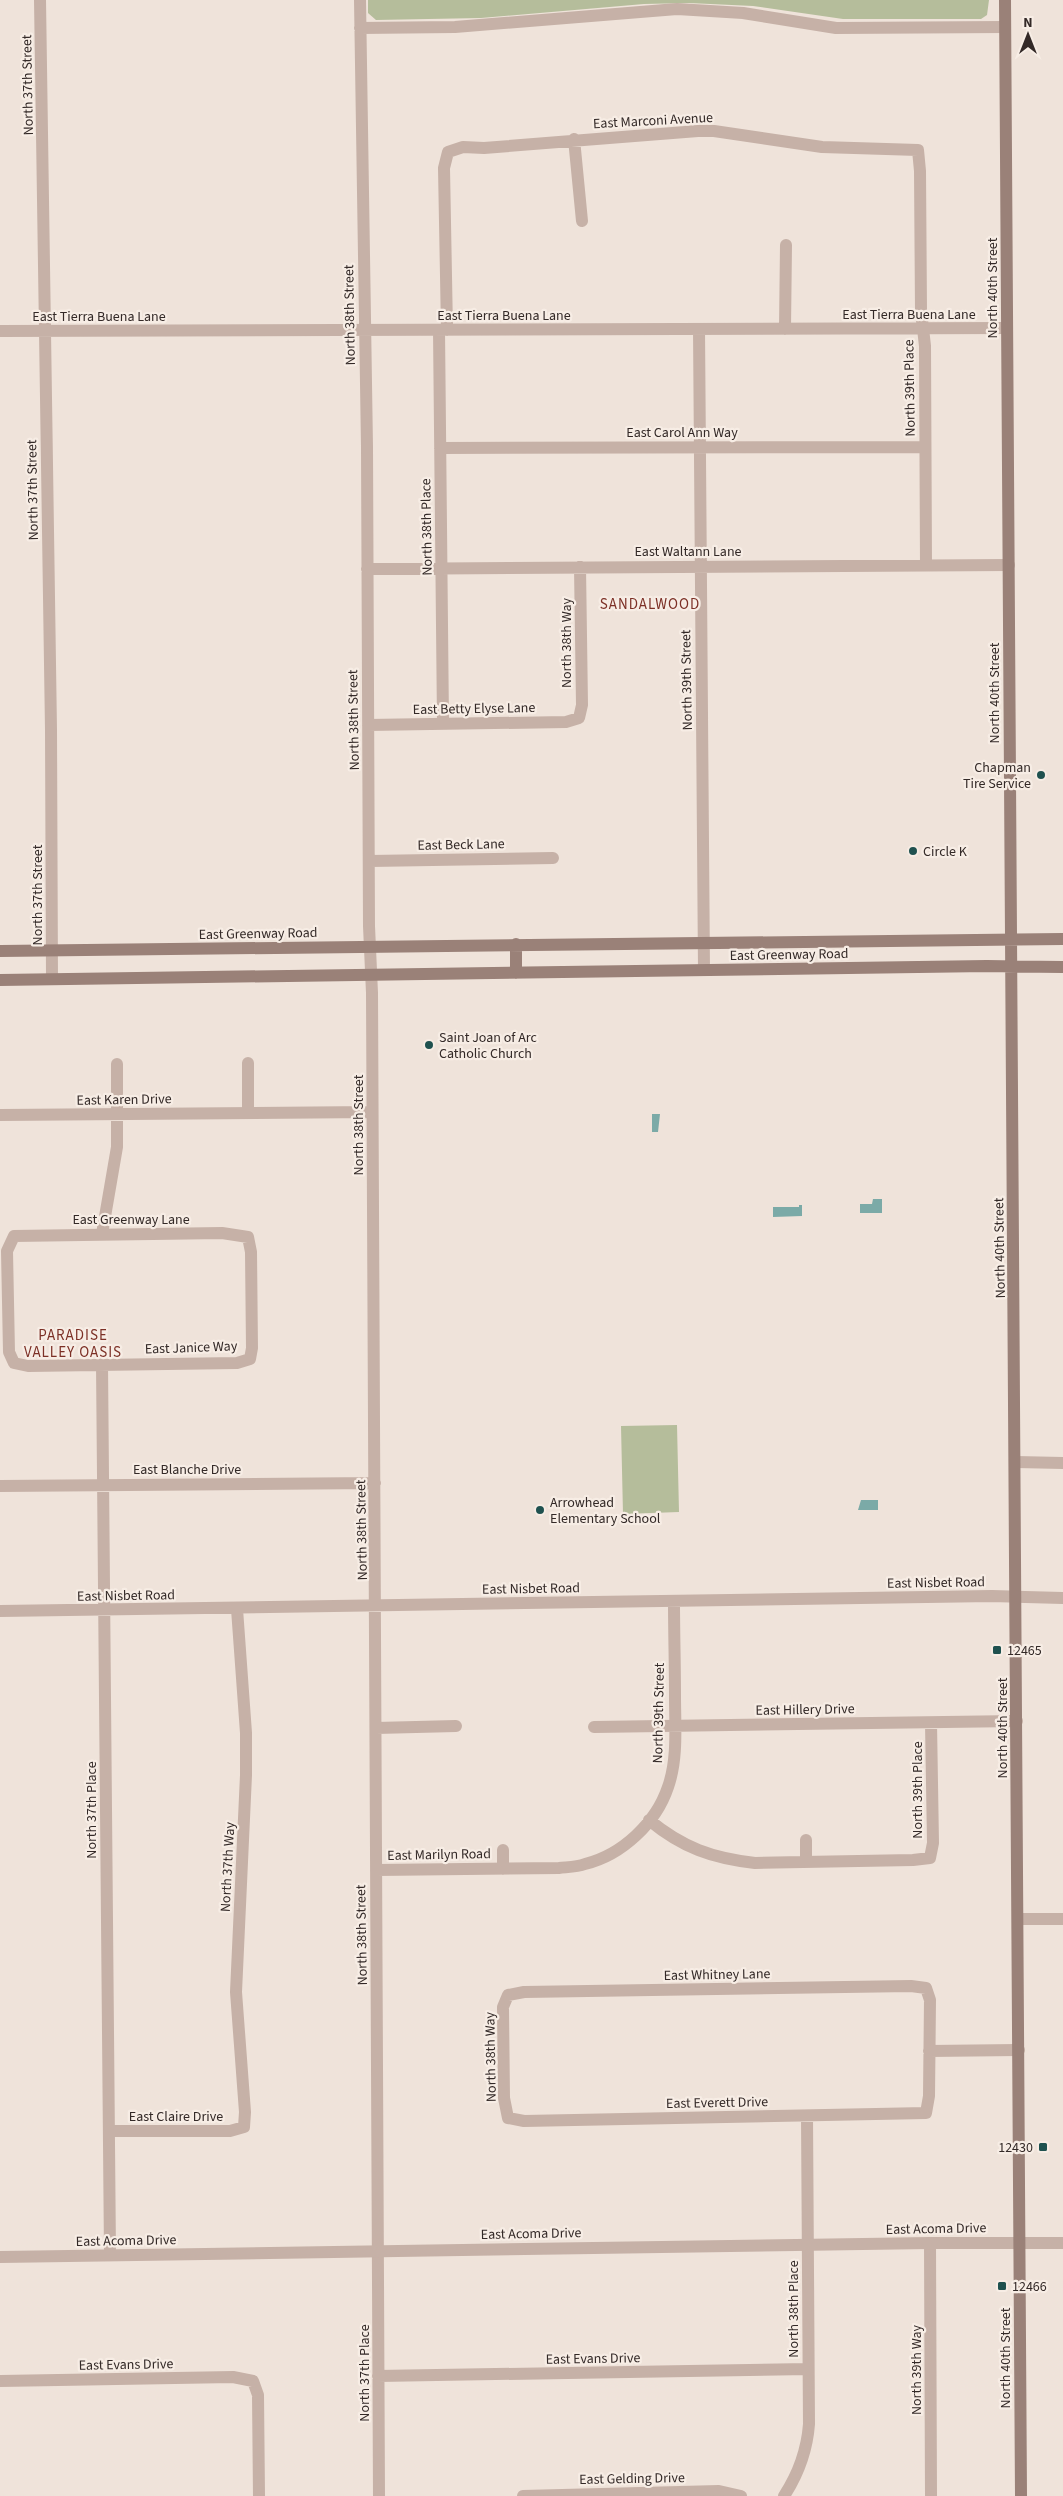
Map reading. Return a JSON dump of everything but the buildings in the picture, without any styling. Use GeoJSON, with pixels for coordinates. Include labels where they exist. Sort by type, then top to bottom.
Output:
{"type":"FeatureCollection","features":[{"type":"Feature","properties":{"kind":"main road","name":"North 40th Street"},"geometry":{"type":"LineString","coordinates":[[1004,0],[1021,2496]]}},
{"type":"Feature","properties":{"kind":"main road","name":"East Greenway Road"},"geometry":{"type":"LineString","coordinates":[[0,951],[1063,939]]}},
{"type":"Feature","properties":{"kind":"main road"},"geometry":{"type":"LineString","coordinates":[[516,944],[516,973]]}},
{"type":"Feature","properties":{"kind":"main road","name":"East Greenway Road"},"geometry":{"type":"LineString","coordinates":[[0,980],[1011,966],[1063,967]]}},
{"type":"Feature","properties":{"kind":"street","name":"North 37th Street"},"geometry":{"type":"LineString","coordinates":[[40,0],[52,979]]}},
{"type":"Feature","properties":{"kind":"street","name":"North 38th Street"},"geometry":{"type":"LineString","coordinates":[[360,0],[370,946],[372,976],[376,1870],[380,2250]]}},
{"type":"Feature","properties":{"kind":"street"},"geometry":{"type":"LineString","coordinates":[[360,28],[464,26],[677,9],[743,12],[836,28],[1005,27]]}},
{"type":"Feature","properties":{"kind":"street","name":"East Marconi Avenue"},"geometry":{"type":"LineString","coordinates":[[448,152],[464,147],[484,148],[676,131],[714,131],[822,147],[918,150]]}},
{"type":"Feature","properties":{"kind":"street"},"geometry":{"type":"LineString","coordinates":[[574,139],[582,221]]}},
{"type":"Feature","properties":{"kind":"street","name":"North 39th Place"},"geometry":{"type":"LineString","coordinates":[[918,150],[923,329],[926,565]]}},
{"type":"Feature","properties":{"kind":"street","name":"North 38th Place"},"geometry":{"type":"LineString","coordinates":[[443,723],[440,448],[444,168],[448,152]]}},
{"type":"Feature","properties":{"kind":"street"},"geometry":{"type":"LineString","coordinates":[[785,329],[786,245]]}},
{"type":"Feature","properties":{"kind":"street","name":"East Tierra Buena Lane"},"geometry":{"type":"LineString","coordinates":[[0,331],[1007,328]]}},
{"type":"Feature","properties":{"kind":"street","name":"North 39th Street"},"geometry":{"type":"LineString","coordinates":[[699,329],[704,970]]}},
{"type":"Feature","properties":{"kind":"street","name":"East Carol Ann Way"},"geometry":{"type":"LineString","coordinates":[[440,448],[925,447]]}},
{"type":"Feature","properties":{"kind":"street","name":"East Waltann Lane"},"geometry":{"type":"LineString","coordinates":[[367,569],[700,565],[1009,565]]}},
{"type":"Feature","properties":{"kind":"street","name":"North 38th Way"},"geometry":{"type":"LineString","coordinates":[[580,567],[582,704],[580,718]]}},
{"type":"Feature","properties":{"kind":"street","name":"East Betty Elyse Lane"},"geometry":{"type":"LineString","coordinates":[[368,725],[566,722],[580,718]]}},
{"type":"Feature","properties":{"kind":"street","name":"East Beck Lane"},"geometry":{"type":"LineString","coordinates":[[370,861],[553,858]]}},
{"type":"Feature","properties":{"kind":"street"},"geometry":{"type":"LineString","coordinates":[[248,1063],[248,1113]]}},
{"type":"Feature","properties":{"kind":"street"},"geometry":{"type":"LineString","coordinates":[[102,1234],[117,1148],[117,1064]]}},
{"type":"Feature","properties":{"kind":"street","name":"East Karen Drive"},"geometry":{"type":"LineString","coordinates":[[0,1115],[372,1112]]}},
{"type":"Feature","properties":{"kind":"street","name":"East Greenway Lane"},"geometry":{"type":"LineString","coordinates":[[14,1363],[9,1352],[7,1251],[14,1236],[102,1234],[222,1233],[248,1237],[252,1348],[250,1359]]}},
{"type":"Feature","properties":{"kind":"street","name":"East Janice Way"},"geometry":{"type":"LineString","coordinates":[[14,1363],[28,1366],[236,1363],[250,1359]]}},
{"type":"Feature","properties":{"kind":"street","name":"North 37th Place"},"geometry":{"type":"LineString","coordinates":[[102,1364],[110,2255]]}},
{"type":"Feature","properties":{"kind":"street"},"geometry":{"type":"LineString","coordinates":[[1015,1462],[1063,1463]]}},
{"type":"Feature","properties":{"kind":"street","name":"East Blanche Drive"},"geometry":{"type":"LineString","coordinates":[[0,1486],[375,1483]]}},
{"type":"Feature","properties":{"kind":"street","name":"East Nisbet Road"},"geometry":{"type":"LineString","coordinates":[[0,1611],[674,1601],[1063,1598]]}},
{"type":"Feature","properties":{"kind":"street","name":"North 39th Street"},"geometry":{"type":"LineString","coordinates":[[649,1820],[658,1809],[668,1787],[673,1769],[675,1726],[674,1601]]}},
{"type":"Feature","properties":{"kind":"street","name":"North 37th Way"},"geometry":{"type":"LineString","coordinates":[[237,1608],[246,1733],[246,1775],[236,1992],[245,2112],[244,2127]]}},
{"type":"Feature","properties":{"kind":"street","name":"East Hillery Drive"},"geometry":{"type":"LineString","coordinates":[[594,1727],[1017,1721]]}},
{"type":"Feature","properties":{"kind":"street","name":"North 39th Place"},"geometry":{"type":"LineString","coordinates":[[806,1862],[930,1858],[933,1844],[932,1722]]}},
{"type":"Feature","properties":{"kind":"street"},"geometry":{"type":"LineString","coordinates":[[376,1728],[456,1726]]}},
{"type":"Feature","properties":{"kind":"street"},"geometry":{"type":"LineString","coordinates":[[649,1820],[664,1833],[695,1850],[714,1857],[755,1863],[806,1862],[806,1840]]}},
{"type":"Feature","properties":{"kind":"street","name":"East Marilyn Road"},"geometry":{"type":"LineString","coordinates":[[376,1870],[503,1869],[584,1865],[603,1858],[637,1836],[649,1820]]}},
{"type":"Feature","properties":{"kind":"street","name":"East Marilyn Road"},"geometry":{"type":"LineString","coordinates":[[503,1850],[503,1869]]}},
{"type":"Feature","properties":{"kind":"street"},"geometry":{"type":"LineString","coordinates":[[1018,1919],[1063,1919]]}},
{"type":"Feature","properties":{"kind":"street","name":"East Whitney Lane"},"geometry":{"type":"LineString","coordinates":[[508,1995],[524,1992],[911,1986],[926,1988],[930,2000],[929,2051]]}},
{"type":"Feature","properties":{"kind":"street","name":"North 38th Way"},"geometry":{"type":"LineString","coordinates":[[508,1995],[503,2007],[503,2043],[504,2098],[508,2118]]}},
{"type":"Feature","properties":{"kind":"street"},"geometry":{"type":"LineString","coordinates":[[929,2051],[1019,2050]]}},
{"type":"Feature","properties":{"kind":"street","name":"East Everett Drive"},"geometry":{"type":"LineString","coordinates":[[508,2118],[524,2121],[926,2113],[929,2096],[929,2051]]}},
{"type":"Feature","properties":{"kind":"street","name":"North 38th Place"},"geometry":{"type":"LineString","coordinates":[[784,2496],[802,2462],[808,2446],[807,2116]]}},
{"type":"Feature","properties":{"kind":"street","name":"East Claire Drive"},"geometry":{"type":"LineString","coordinates":[[108,2131],[230,2130],[244,2127]]}},
{"type":"Feature","properties":{"kind":"street","name":"East Acoma Drive"},"geometry":{"type":"LineString","coordinates":[[0,2256],[930,2243],[1063,2243]]}},
{"type":"Feature","properties":{"kind":"street","name":"North 39th Way"},"geometry":{"type":"LineString","coordinates":[[930,2243],[931,2496]]}},
{"type":"Feature","properties":{"kind":"street","name":"North 37th Place"},"geometry":{"type":"LineString","coordinates":[[379,2496],[380,2250]]}},
{"type":"Feature","properties":{"kind":"street","name":"East Evans Drive"},"geometry":{"type":"LineString","coordinates":[[378,2376],[808,2369]]}},
{"type":"Feature","properties":{"kind":"street","name":"East Evans Drive"},"geometry":{"type":"LineString","coordinates":[[0,2381],[233,2378],[253,2381],[258,2394],[259,2496]]}},
{"type":"Feature","properties":{"kind":"street","name":"East Gelding Drive"},"geometry":{"type":"LineString","coordinates":[[523,2496],[719,2492],[741,2496]]}},
{"type":"Feature","properties":{"kind":"green space"},"geometry":{"type":"Polygon","coordinates":[[[368,0],[989,0],[987,15],[981,19],[843,19],[753,6],[689,3],[644,4],[481,18],[376,20],[368,13],[368,0]]]}},
{"type":"Feature","properties":{"kind":"green space"},"geometry":{"type":"Polygon","coordinates":[[[677,1425],[679,1512],[623,1514],[621,1426],[677,1425]]]}},
{"type":"Feature","properties":{"kind":"water"},"geometry":{"type":"Polygon","coordinates":[[[652,1114],[660,1114],[658,1132],[652,1132],[652,1114]]]}},
{"type":"Feature","properties":{"kind":"water"},"geometry":{"type":"Polygon","coordinates":[[[873,1199],[882,1199],[882,1213],[860,1213],[860,1204],[872,1204],[873,1199]]]}},
{"type":"Feature","properties":{"kind":"water"},"geometry":{"type":"Polygon","coordinates":[[[799,1205],[802,1205],[802,1216],[773,1217],[773,1207],[799,1207],[799,1205]]]}},
{"type":"Feature","properties":{"kind":"water"},"geometry":{"type":"Polygon","coordinates":[[[861,1500],[878,1500],[878,1510],[858,1510],[861,1500]]]}},
{"type":"Feature","properties":{"kind":"place","name":"Chapman Tire Service"},"geometry":{"type":"Point","coordinates":[1041,775]}},
{"type":"Feature","properties":{"kind":"place","name":"Circle K"},"geometry":{"type":"Point","coordinates":[913,851]}},
{"type":"Feature","properties":{"kind":"place","name":"Saint Joan of Arc Catholic Church"},"geometry":{"type":"Point","coordinates":[429,1045]}},
{"type":"Feature","properties":{"kind":"place","name":"Arrowhead Elementary School"},"geometry":{"type":"Point","coordinates":[540,1510]}},
{"type":"Feature","properties":{"kind":"place","name":"12465"},"geometry":{"type":"Point","coordinates":[997,1650]}},
{"type":"Feature","properties":{"kind":"place","name":"12430"},"geometry":{"type":"Point","coordinates":[1043,2147]}},
{"type":"Feature","properties":{"kind":"place","name":"12466"},"geometry":{"type":"Point","coordinates":[1002,2286]}},
{"type":"Feature","properties":{"kind":"district","name":"SANDALWOOD"},"geometry":{"type":"Point","coordinates":[650,604]}},
{"type":"Feature","properties":{"kind":"district","name":"PARADISE VALLEY OASIS"},"geometry":{"type":"Point","coordinates":[73,1344]}}]}
